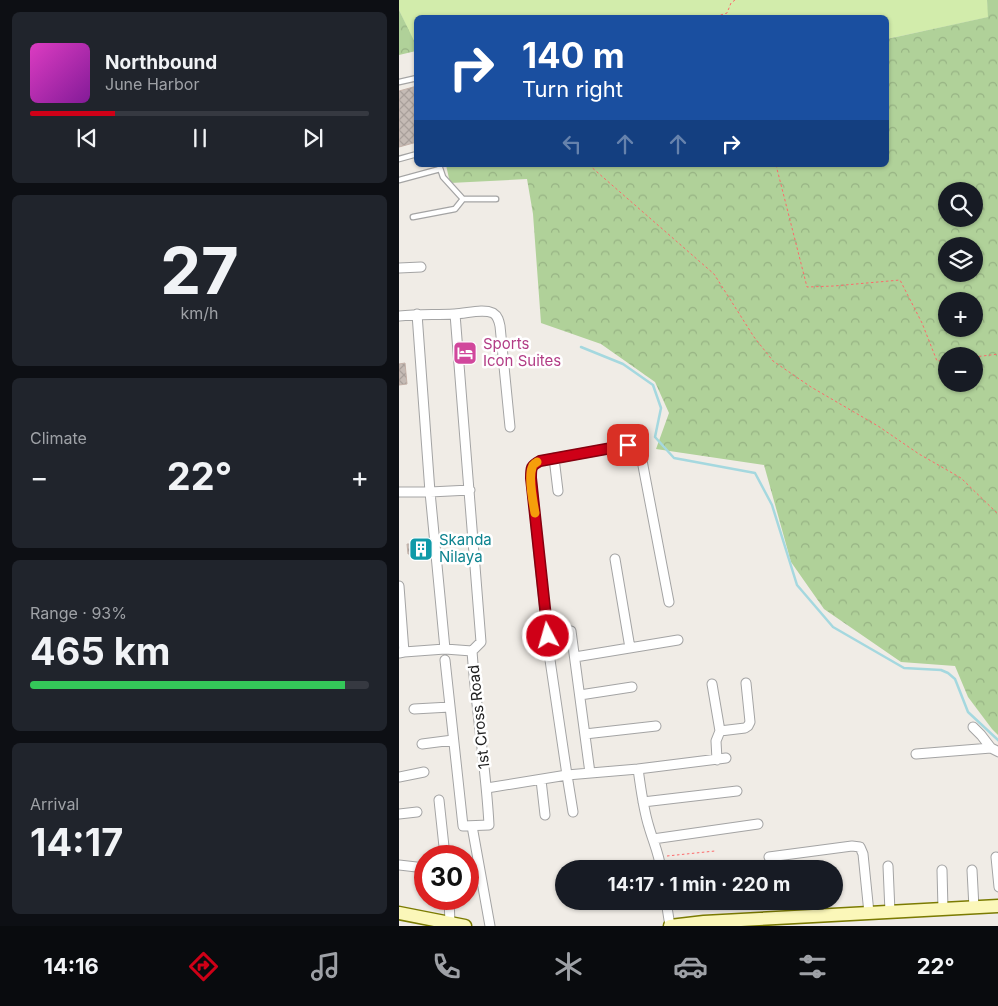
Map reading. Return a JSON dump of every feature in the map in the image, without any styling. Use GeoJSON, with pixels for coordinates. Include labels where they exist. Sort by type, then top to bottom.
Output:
{"type":"FeatureCollection","features":[{"type":"Feature","properties":{"kind":"street"},"geometry":{"type":"LineString","coordinates":[[399,268],[421,267]]}},
{"type":"Feature","properties":{"kind":"street"},"geometry":{"type":"LineString","coordinates":[[399,316],[484,311],[491,312],[497,316],[510,427]]}},
{"type":"Feature","properties":{"kind":"street"},"geometry":{"type":"LineString","coordinates":[[417,314],[445,648]]}},
{"type":"Feature","properties":{"kind":"street","name":"1st Cross Road"},"geometry":{"type":"LineString","coordinates":[[455,314],[481,642],[472,651],[487,788],[489,824],[472,826]]}},
{"type":"Feature","properties":{"kind":"street"},"geometry":{"type":"LineString","coordinates":[[573,812],[548,636],[531,478],[533,465],[540,461],[554,458],[634,444],[638,445],[669,602]]}},
{"type":"Feature","properties":{"kind":"street"},"geometry":{"type":"LineString","coordinates":[[554,458],[558,491]]}},
{"type":"Feature","properties":{"kind":"street"},"geometry":{"type":"LineString","coordinates":[[399,492],[469,490]]}},
{"type":"Feature","properties":{"kind":"street"},"geometry":{"type":"LineString","coordinates":[[615,560],[630,648]]}},
{"type":"Feature","properties":{"kind":"street"},"geometry":{"type":"LineString","coordinates":[[399,586],[401,652],[445,648],[472,651]]}},
{"type":"Feature","properties":{"kind":"street"},"geometry":{"type":"LineString","coordinates":[[548,636],[571,631],[590,773]]}},
{"type":"Feature","properties":{"kind":"street"},"geometry":{"type":"LineString","coordinates":[[575,657],[678,640]]}},
{"type":"Feature","properties":{"kind":"street"},"geometry":{"type":"LineString","coordinates":[[445,660],[463,826],[472,826],[490,926]]}},
{"type":"Feature","properties":{"kind":"street"},"geometry":{"type":"LineString","coordinates":[[720,731],[748,726],[750,722],[746,682]]}},
{"type":"Feature","properties":{"kind":"street"},"geometry":{"type":"LineString","coordinates":[[487,788],[567,775],[722,759],[716,740],[720,731],[712,684]]}},
{"type":"Feature","properties":{"kind":"street"},"geometry":{"type":"LineString","coordinates":[[579,696],[633,687]]}},
{"type":"Feature","properties":{"kind":"street"},"geometry":{"type":"LineString","coordinates":[[414,709],[450,708]]}},
{"type":"Feature","properties":{"kind":"street"},"geometry":{"type":"LineString","coordinates":[[585,734],[656,726]]}},
{"type":"Feature","properties":{"kind":"street"},"geometry":{"type":"LineString","coordinates":[[973,727],[995,750]]}},
{"type":"Feature","properties":{"kind":"street"},"geometry":{"type":"LineString","coordinates":[[421,744],[453,740]]}},
{"type":"Feature","properties":{"kind":"street"},"geometry":{"type":"LineString","coordinates":[[915,754],[995,750]]}},
{"type":"Feature","properties":{"kind":"street"},"geometry":{"type":"LineString","coordinates":[[638,769],[643,802],[660,860]]}},
{"type":"Feature","properties":{"kind":"street"},"geometry":{"type":"LineString","coordinates":[[399,777],[424,772]]}},
{"type":"Feature","properties":{"kind":"street"},"geometry":{"type":"LineString","coordinates":[[541,780],[545,816]]}},
{"type":"Feature","properties":{"kind":"street"},"geometry":{"type":"LineString","coordinates":[[643,802],[737,791]]}},
{"type":"Feature","properties":{"kind":"street"},"geometry":{"type":"LineString","coordinates":[[439,800],[444,845]]}},
{"type":"Feature","properties":{"kind":"street"},"geometry":{"type":"LineString","coordinates":[[399,814],[417,812]]}},
{"type":"Feature","properties":{"kind":"street"},"geometry":{"type":"LineString","coordinates":[[653,839],[758,824]]}},
{"type":"Feature","properties":{"kind":"street"},"geometry":{"type":"LineString","coordinates":[[769,857],[852,846],[860,847],[863,854],[869,913]]}},
{"type":"Feature","properties":{"kind":"street"},"geometry":{"type":"LineString","coordinates":[[996,857],[998,887]]}},
{"type":"Feature","properties":{"kind":"street"},"geometry":{"type":"LineString","coordinates":[[399,865],[414,867]]}},
{"type":"Feature","properties":{"kind":"street"},"geometry":{"type":"LineString","coordinates":[[888,866],[890,912]]}},
{"type":"Feature","properties":{"kind":"street"},"geometry":{"type":"LineString","coordinates":[[942,870],[943,909]]}},
{"type":"Feature","properties":{"kind":"street"},"geometry":{"type":"LineString","coordinates":[[972,870],[974,908]]}},
{"type":"Feature","properties":{"kind":"street"},"geometry":{"type":"LineString","coordinates":[[667,910],[670,926],[674,926],[998,906]]}},
{"type":"Feature","properties":{"kind":"street"},"geometry":{"type":"LineString","coordinates":[[449,910],[450,923]]}},
{"type":"Feature","properties":{"kind":"street"},"geometry":{"type":"LineString","coordinates":[[399,913],[465,926]]}},
{"type":"Feature","properties":{"kind":"lane"},"geometry":{"type":"LineString","coordinates":[[399,82],[414,79]]}},
{"type":"Feature","properties":{"kind":"lane"},"geometry":{"type":"LineString","coordinates":[[399,159],[414,155]]}},
{"type":"Feature","properties":{"kind":"lane"},"geometry":{"type":"LineString","coordinates":[[399,180],[440,167],[443,177],[463,199],[496,199]]}},
{"type":"Feature","properties":{"kind":"lane"},"geometry":{"type":"LineString","coordinates":[[413,217],[455,208],[463,199]]}},
{"type":"Feature","properties":{"kind":"path"},"geometry":{"type":"LineString","coordinates":[[721,15],[727,13],[731,3],[735,0]]}},
{"type":"Feature","properties":{"kind":"path"},"geometry":{"type":"LineString","coordinates":[[591,167],[714,274],[754,337],[773,361],[811,387],[961,478],[998,515]]}},
{"type":"Feature","properties":{"kind":"path"},"geometry":{"type":"LineString","coordinates":[[777,167],[807,288],[900,280],[922,323],[938,361]]}},
{"type":"Feature","properties":{"kind":"path"},"geometry":{"type":"LineString","coordinates":[[983,356],[998,354]]}},
{"type":"Feature","properties":{"kind":"path"},"geometry":{"type":"LineString","coordinates":[[659,856],[715,851]]}},
{"type":"Feature","properties":{"kind":"green space"},"geometry":{"type":"Polygon","coordinates":[[[399,0],[987,0],[989,17],[889,39],[889,15],[414,15],[414,43],[399,10],[399,0]]]}},
{"type":"Feature","properties":{"kind":"green space"},"geometry":{"type":"Polygon","coordinates":[[[987,0],[998,0],[998,735],[968,697],[955,666],[901,662],[824,609],[791,562],[764,465],[656,449],[669,413],[655,382],[601,344],[541,323],[533,214],[527,179],[450,183],[446,167],[889,167],[889,39],[988,17],[987,0]]]}},
{"type":"Feature","properties":{"kind":"green space"},"geometry":{"type":"Polygon","coordinates":[[[399,10],[414,41],[414,51],[399,55],[399,10]]]}},
{"type":"Feature","properties":{"kind":"building"},"geometry":{"type":"Polygon","coordinates":[[[414,87],[414,143],[399,147],[399,91],[414,87]]]}},
{"type":"Feature","properties":{"kind":"building"},"geometry":{"type":"Polygon","coordinates":[[[405,363],[407,384],[399,385],[399,364],[405,363]]]}},
{"type":"Feature","properties":{"kind":"building","name":"Skanda Nilaya"},"geometry":{"type":"Polygon","coordinates":[[[407,544],[429,544],[430,554],[408,554],[407,544]]]}},
{"type":"Feature","properties":{"kind":"waterway"},"geometry":{"type":"LineString","coordinates":[[581,347],[623,364],[653,385],[661,408],[655,437],[674,458],[755,473],[772,505],[797,585],[833,627],[904,668],[941,670],[948,673],[955,679],[968,712],[999,741]]}},
{"type":"Feature","properties":{"kind":"slow traffic"},"geometry":{"type":"LineString","coordinates":[[535,513],[531,470],[537,462]]}},
{"type":"Feature","properties":{"kind":"place","name":"Sports Icon Suites"},"geometry":{"type":"Point","coordinates":[465,353]}},
{"type":"Feature","properties":{"kind":"place","name":"Skanda Nilaya"},"geometry":{"type":"Point","coordinates":[421,549]}},
{"type":"Feature","properties":{"kind":"route"},"geometry":{"type":"LineString","coordinates":[[548,636],[531,478],[533,465],[540,461],[628,445]]}}]}
